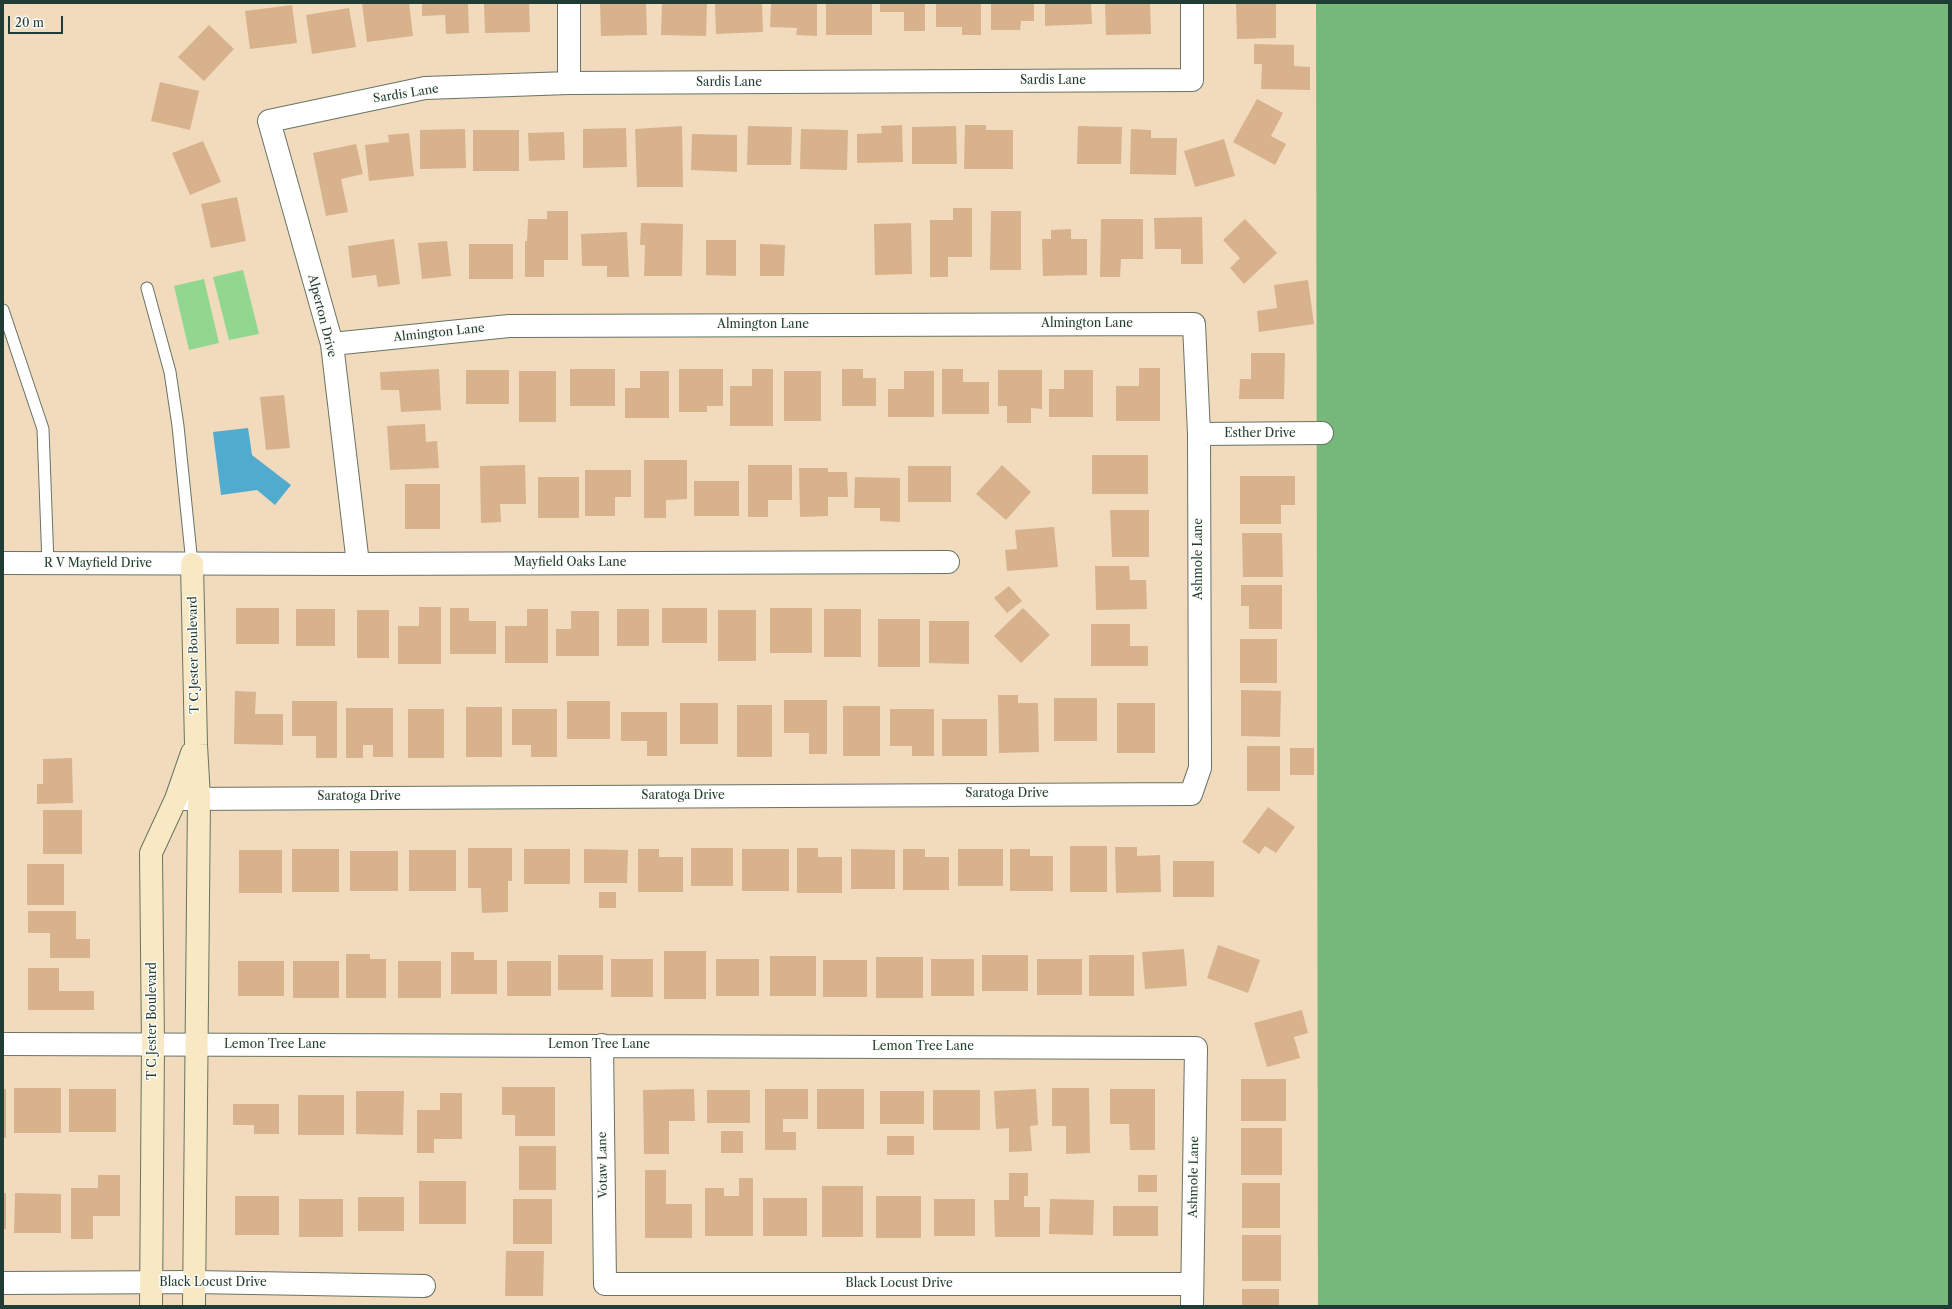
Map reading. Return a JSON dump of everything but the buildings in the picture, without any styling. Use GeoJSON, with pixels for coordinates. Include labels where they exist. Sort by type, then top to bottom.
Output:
{"type":"FeatureCollection","features":[{"type":"Feature","properties":{"kind":"street"},"geometry":{"type":"LineString","coordinates":[[568,3],[569,83]]}},
{"type":"Feature","properties":{"kind":"street","name":"Sardis Lane"},"geometry":{"type":"LineString","coordinates":[[269,121],[425,88],[569,83],[1192,80],[1192,3]]}},
{"type":"Feature","properties":{"kind":"street","name":"Alperton Drive"},"geometry":{"type":"LineString","coordinates":[[269,121],[332,344],[358,564]]}},
{"type":"Feature","properties":{"kind":"street","name":"Almington Lane"},"geometry":{"type":"LineString","coordinates":[[332,344],[510,326],[1194,324]]}},
{"type":"Feature","properties":{"kind":"street","name":"Ashmole Lane"},"geometry":{"type":"LineString","coordinates":[[1190,794],[1200,768],[1198,434],[1194,324]]}},
{"type":"Feature","properties":{"kind":"street","name":"Esther Drive"},"geometry":{"type":"LineString","coordinates":[[1198,434],[1322,433]]}},
{"type":"Feature","properties":{"kind":"street","name":"Mayfield Oaks Lane"},"geometry":{"type":"LineString","coordinates":[[192,564],[948,562]]}},
{"type":"Feature","properties":{"kind":"street","name":"R V Mayfield Drive"},"geometry":{"type":"LineString","coordinates":[[3,564],[192,564]]}},
{"type":"Feature","properties":{"kind":"street","name":"T C Jester Boulevard"},"geometry":{"type":"LineString","coordinates":[[192,564],[196,745],[199,798],[194,1306]]}},
{"type":"Feature","properties":{"kind":"street","name":"T C Jester Boulevard"},"geometry":{"type":"LineString","coordinates":[[152,1306],[153,1045],[151,853],[176,799],[196,745]]}},
{"type":"Feature","properties":{"kind":"street","name":"Saratoga Drive"},"geometry":{"type":"LineString","coordinates":[[176,799],[1190,794]]}},
{"type":"Feature","properties":{"kind":"street","name":"Lemon Tree Lane"},"geometry":{"type":"LineString","coordinates":[[3,1044],[1196,1048]]}},
{"type":"Feature","properties":{"kind":"street","name":"Votaw Lane"},"geometry":{"type":"LineString","coordinates":[[602,1045],[605,1284]]}},
{"type":"Feature","properties":{"kind":"street","name":"Ashmole Lane"},"geometry":{"type":"LineString","coordinates":[[1192,1306],[1196,1048]]}},
{"type":"Feature","properties":{"kind":"street","name":"Black Locust Drive"},"geometry":{"type":"LineString","coordinates":[[3,1283],[194,1282],[424,1286]]}},
{"type":"Feature","properties":{"kind":"street","name":"Black Locust Drive"},"geometry":{"type":"LineString","coordinates":[[605,1284],[1192,1284]]}},
{"type":"Feature","properties":{"kind":"lane"},"geometry":{"type":"LineString","coordinates":[[147,288],[170,372],[178,426],[192,564]]}},
{"type":"Feature","properties":{"kind":"lane"},"geometry":{"type":"LineString","coordinates":[[3,310],[43,429],[48,564]]}},
{"type":"Feature","properties":{"kind":"green space"},"geometry":{"type":"Polygon","coordinates":[[[1316,3],[1949,3],[1949,1306],[1318,1306],[1316,3]]]}},
{"type":"Feature","properties":{"kind":"green space"},"geometry":{"type":"Polygon","coordinates":[[[243,270],[259,334],[229,340],[213,277],[243,270]]]}},
{"type":"Feature","properties":{"kind":"green space"},"geometry":{"type":"Polygon","coordinates":[[[204,279],[219,343],[189,350],[174,286],[204,279]]]}},
{"type":"Feature","properties":{"kind":"water"},"geometry":{"type":"Polygon","coordinates":[[[248,428],[252,455],[291,485],[275,505],[257,490],[221,495],[213,432],[248,428]]]}}]}
